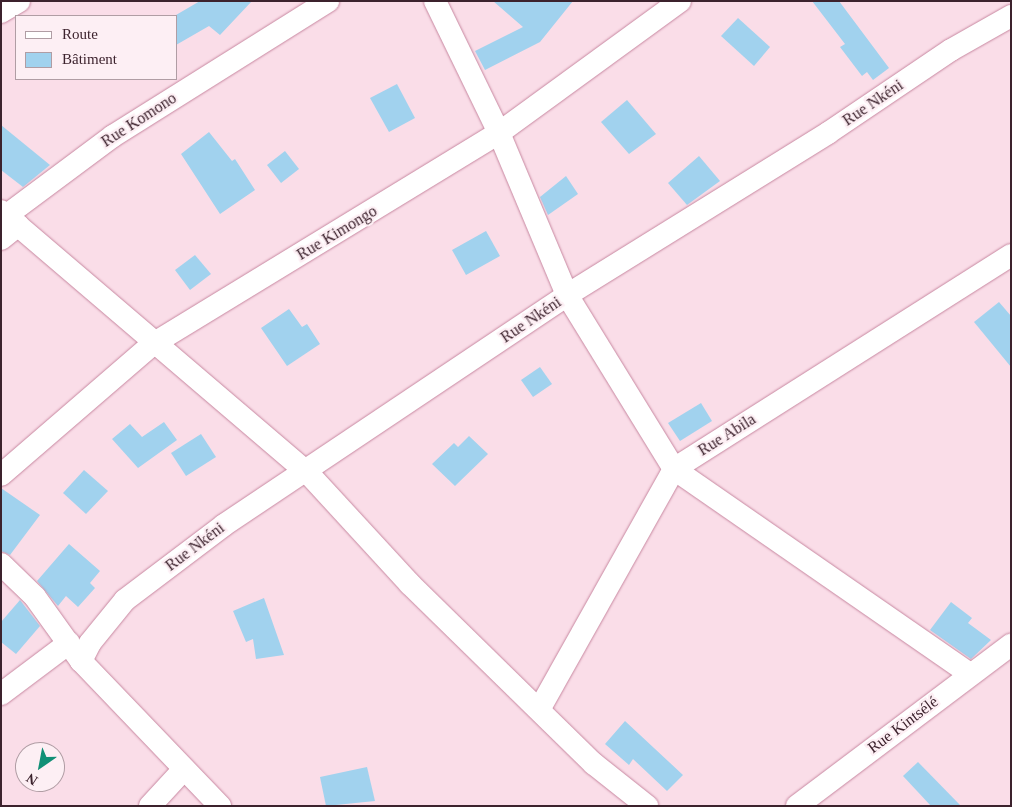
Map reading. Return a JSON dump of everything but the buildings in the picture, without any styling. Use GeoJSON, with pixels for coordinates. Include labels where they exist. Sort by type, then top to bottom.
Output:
{"type":"FeatureCollection","features":[{"type":"Feature","properties":{"kind":"street"},"geometry":{"type":"LineString","coordinates":[[1,12],[18,1]]}},
{"type":"Feature","properties":{"kind":"street","name":"Rue Komono"},"geometry":{"type":"LineString","coordinates":[[7,222],[113,136],[328,1]]}},
{"type":"Feature","properties":{"kind":"street"},"geometry":{"type":"LineString","coordinates":[[435,1],[499,134],[567,295],[674,469],[970,674]]}},
{"type":"Feature","properties":{"kind":"street","name":"Rue Kimongo"},"geometry":{"type":"LineString","coordinates":[[1,474],[153,344],[499,134],[680,1]]}},
{"type":"Feature","properties":{"kind":"street","name":"Rue Nkéni"},"geometry":{"type":"LineString","coordinates":[[1,694],[90,643],[125,600],[224,525],[307,472],[567,295],[828,133],[951,50],[1011,16]]}},
{"type":"Feature","properties":{"kind":"street"},"geometry":{"type":"LineString","coordinates":[[7,222],[307,472],[410,584],[540,708],[594,764],[647,806]]}},
{"type":"Feature","properties":{"kind":"street","name":"Rue Abila"},"geometry":{"type":"LineString","coordinates":[[540,708],[674,469],[1011,255]]}},
{"type":"Feature","properties":{"kind":"street"},"geometry":{"type":"LineString","coordinates":[[1,564],[35,597],[75,652],[220,806]]}},
{"type":"Feature","properties":{"kind":"street","name":"Rue Kintsélé"},"geometry":{"type":"LineString","coordinates":[[797,806],[970,674],[1011,646]]}},
{"type":"Feature","properties":{"kind":"street"},"geometry":{"type":"LineString","coordinates":[[150,806],[184,768]]}}]}
